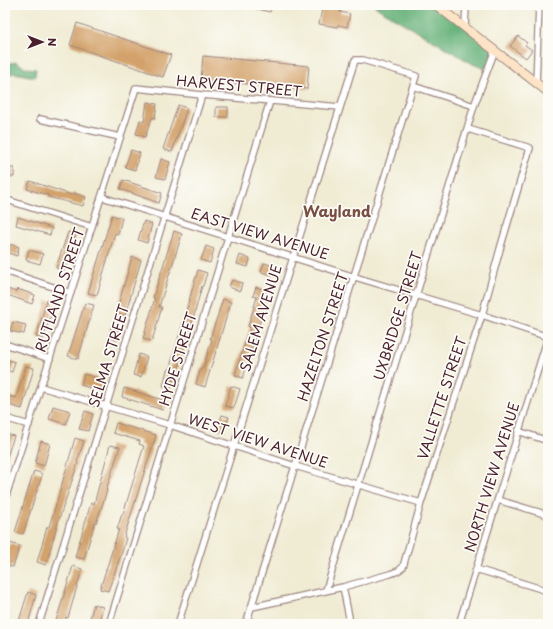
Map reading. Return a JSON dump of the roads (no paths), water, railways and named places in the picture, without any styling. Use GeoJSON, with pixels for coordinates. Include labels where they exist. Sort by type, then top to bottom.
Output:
{"type":"FeatureCollection","features":[{"type":"Feature","properties":{"kind":"main road"},"geometry":{"type":"LineString","coordinates":[[436,5],[548,92]]}},
{"type":"Feature","properties":{"kind":"street"},"geometry":{"type":"LineString","coordinates":[[465,27],[466,5]]}},
{"type":"Feature","properties":{"kind":"street"},"geometry":{"type":"LineString","coordinates":[[536,83],[539,5]]}},
{"type":"Feature","properties":{"kind":"street","name":"UXBRIDGE STREET"},"geometry":{"type":"LineString","coordinates":[[326,590],[474,106],[495,50]]}},
{"type":"Feature","properties":{"kind":"street","name":"SALEM AVENUE"},"geometry":{"type":"LineString","coordinates":[[178,624],[355,60],[363,60],[416,76],[413,86]]}},
{"type":"Feature","properties":{"kind":"street"},"geometry":{"type":"LineString","coordinates":[[413,86],[474,106]]}},
{"type":"Feature","properties":{"kind":"street","name":"HAZELTON STREET"},"geometry":{"type":"LineString","coordinates":[[246,624],[330,350],[355,277],[373,212],[413,86]]}},
{"type":"Feature","properties":{"kind":"street","name":"HARVEST STREET"},"geometry":{"type":"LineString","coordinates":[[136,88],[340,107]]}},
{"type":"Feature","properties":{"kind":"street","name":"RUTLAND STREET"},"geometry":{"type":"LineString","coordinates":[[5,497],[136,88]]}},
{"type":"Feature","properties":{"kind":"street","name":"SELMA STREET"},"geometry":{"type":"LineString","coordinates":[[39,624],[202,95]]}},
{"type":"Feature","properties":{"kind":"street","name":"HYDE STREET"},"geometry":{"type":"LineString","coordinates":[[109,624],[270,101]]}},
{"type":"Feature","properties":{"kind":"street"},"geometry":{"type":"LineString","coordinates":[[40,119],[120,137]]}},
{"type":"Feature","properties":{"kind":"street","name":"VALLETTE STREET"},"geometry":{"type":"LineString","coordinates":[[252,607],[343,587],[390,574],[398,571],[402,567],[421,503],[482,315],[530,148],[468,129]]}},
{"type":"Feature","properties":{"kind":"street","name":"EAST VIEW AVENUE"},"geometry":{"type":"LineString","coordinates":[[102,198],[482,315],[548,337]]}},
{"type":"Feature","properties":{"kind":"street"},"geometry":{"type":"LineString","coordinates":[[7,200],[92,227]]}},
{"type":"Feature","properties":{"kind":"street"},"geometry":{"type":"LineString","coordinates":[[5,271],[71,293]]}},
{"type":"Feature","properties":{"kind":"street","name":"NORTH VIEW AVENUE"},"geometry":{"type":"LineString","coordinates":[[459,624],[548,337]]}},
{"type":"Feature","properties":{"kind":"street"},"geometry":{"type":"LineString","coordinates":[[5,344],[50,359]]}},
{"type":"Feature","properties":{"kind":"street","name":"WEST VIEW AVENUE"},"geometry":{"type":"LineString","coordinates":[[41,387],[170,425],[295,466],[421,503]]}},
{"type":"Feature","properties":{"kind":"street"},"geometry":{"type":"LineString","coordinates":[[5,418],[29,425]]}},
{"type":"Feature","properties":{"kind":"street"},"geometry":{"type":"LineString","coordinates":[[518,431],[548,441]]}},
{"type":"Feature","properties":{"kind":"street"},"geometry":{"type":"LineString","coordinates":[[498,500],[548,515]]}},
{"type":"Feature","properties":{"kind":"street"},"geometry":{"type":"LineString","coordinates":[[476,569],[548,591]]}},
{"type":"Feature","properties":{"kind":"street"},"geometry":{"type":"LineString","coordinates":[[343,587],[349,617],[348,624]]}},
{"type":"Feature","properties":{"kind":"district","name":"Wayland"},"geometry":{"type":"Point","coordinates":[337,212]}}]}
